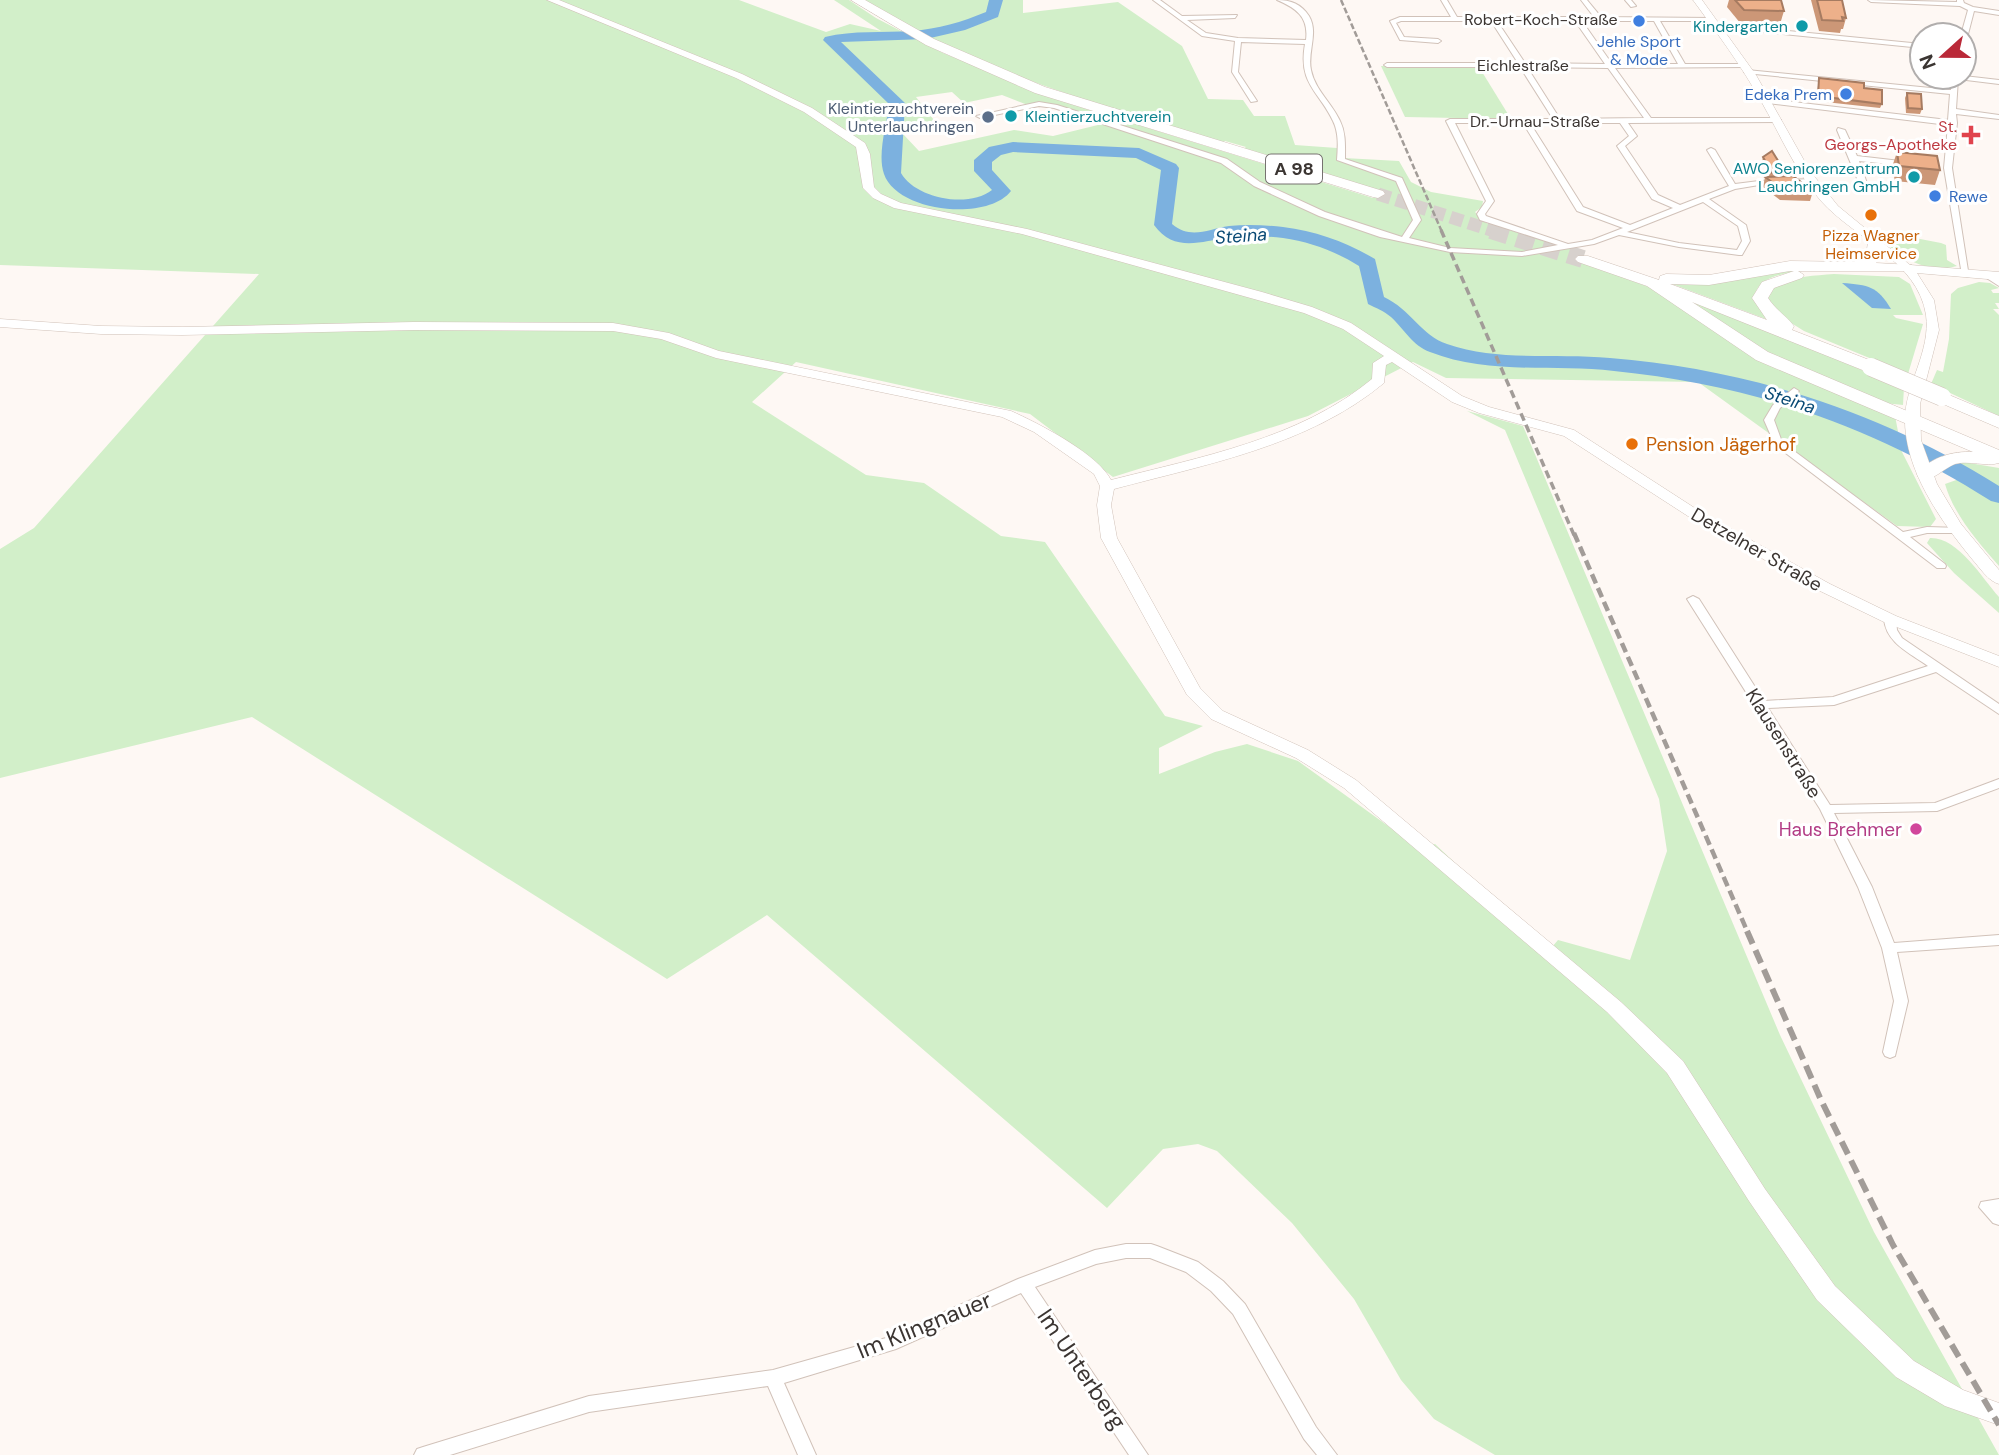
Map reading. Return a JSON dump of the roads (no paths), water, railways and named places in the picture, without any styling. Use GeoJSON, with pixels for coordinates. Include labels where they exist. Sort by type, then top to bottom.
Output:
{"type":"FeatureCollection","features":[{"type":"Feature","properties":{"kind":"highway","name":"A 98"},"geometry":{"type":"LineString","coordinates":[[857,0],[930,42],[1004,75],[1085,106],[1378,194]]}},
{"type":"Feature","properties":{"kind":"highway"},"geometry":{"type":"LineString","coordinates":[[1859,267],[1873,258],[1876,242]]}},
{"type":"Feature","properties":{"kind":"highway"},"geometry":{"type":"LineString","coordinates":[[1583,259],[1809,341],[1999,423]]}},
{"type":"Feature","properties":{"kind":"highway"},"geometry":{"type":"LineString","coordinates":[[1630,275],[1699,281],[1790,265],[1909,271]]}},
{"type":"Feature","properties":{"kind":"highway"},"geometry":{"type":"LineString","coordinates":[[1809,341],[1771,315],[1763,306],[1760,298],[1768,285],[1791,275],[1815,272],[1909,271]]}},
{"type":"Feature","properties":{"kind":"highway"},"geometry":{"type":"LineString","coordinates":[[1651,282],[1762,356],[1914,426],[1999,457]]}},
{"type":"Feature","properties":{"kind":"highway"},"geometry":{"type":"LineString","coordinates":[[1927,469],[1946,460],[1966,457],[1999,463]]}},
{"type":"Feature","properties":{"kind":"main road","name":"Detzelner Straße"},"geometry":{"type":"LineString","coordinates":[[551,0],[739,76],[808,110],[861,145],[865,154],[869,188],[877,196],[898,206],[1023,231],[1308,310],[1347,326],[1457,399],[1484,410],[1569,433],[1720,529],[1824,587],[1890,619],[1999,662]]}},
{"type":"Feature","properties":{"kind":"main road"},"geometry":{"type":"LineString","coordinates":[[1696,0],[1767,101],[1813,181],[1835,208],[1909,271],[1924,290],[1932,310],[1934,327],[1914,426],[1938,502],[1957,530],[1999,579]]}},
{"type":"Feature","properties":{"kind":"main road"},"geometry":{"type":"LineString","coordinates":[[1909,271],[1965,274]]}},
{"type":"Feature","properties":{"kind":"main road"},"geometry":{"type":"LineString","coordinates":[[1909,271],[1993,275]]}},
{"type":"Feature","properties":{"kind":"main road"},"geometry":{"type":"LineString","coordinates":[[1924,290],[1950,275]]}},
{"type":"Feature","properties":{"kind":"main road"},"geometry":{"type":"LineString","coordinates":[[0,323],[101,330],[182,331],[414,326],[613,327],[664,336],[740,359],[1006,414],[1040,429],[1100,472],[1107,486],[1104,505],[1109,538],[1194,691],[1209,709],[1303,754],[1350,784],[1614,1007],[1675,1067],[1757,1195],[1826,1293],[1905,1370],[1954,1398],[1999,1414]]}},
{"type":"Feature","properties":{"kind":"main road"},"geometry":{"type":"LineString","coordinates":[[1107,486],[1208,460],[1303,427],[1350,403],[1379,380],[1380,363],[1394,356]]}},
{"type":"Feature","properties":{"kind":"street"},"geometry":{"type":"LineString","coordinates":[[1156,0],[1204,34],[1238,40],[1306,42]]}},
{"type":"Feature","properties":{"kind":"street"},"geometry":{"type":"LineString","coordinates":[[1280,0],[1294,1],[1308,24],[1310,34],[1306,42],[1309,76],[1340,124],[1343,141],[1341,160],[1399,180],[1418,220],[1404,240]]}},
{"type":"Feature","properties":{"kind":"street","name":"Robert-Koch-Straße"},"geometry":{"type":"LineString","coordinates":[[1444,0],[1455,19]]}},
{"type":"Feature","properties":{"kind":"street"},"geometry":{"type":"LineString","coordinates":[[1584,0],[1599,19]]}},
{"type":"Feature","properties":{"kind":"street"},"geometry":{"type":"LineString","coordinates":[[1871,0],[1960,2],[1971,9],[1999,13]]}},
{"type":"Feature","properties":{"kind":"street"},"geometry":{"type":"LineString","coordinates":[[1968,21],[1971,9]]}},
{"type":"Feature","properties":{"kind":"street"},"geometry":{"type":"LineString","coordinates":[[1180,18],[1236,16]]}},
{"type":"Feature","properties":{"kind":"street","name":"Robert-Koch-Straße"},"geometry":{"type":"LineString","coordinates":[[1438,41],[1402,39],[1392,22],[1400,19],[1656,19],[1908,44]]}},
{"type":"Feature","properties":{"kind":"street"},"geometry":{"type":"LineString","coordinates":[[1493,19],[1559,121]]}},
{"type":"Feature","properties":{"kind":"street"},"geometry":{"type":"LineString","coordinates":[[1577,19],[1649,120]]}},
{"type":"Feature","properties":{"kind":"street"},"geometry":{"type":"LineString","coordinates":[[1656,19],[1683,66]]}},
{"type":"Feature","properties":{"kind":"street"},"geometry":{"type":"LineString","coordinates":[[1238,40],[1235,72],[1253,101]]}},
{"type":"Feature","properties":{"kind":"street","name":"Eichlestraße"},"geometry":{"type":"LineString","coordinates":[[1387,65],[1683,66],[1745,69],[1952,92]]}},
{"type":"Feature","properties":{"kind":"street"},"geometry":{"type":"LineString","coordinates":[[1978,80],[1999,82]]}},
{"type":"Feature","properties":{"kind":"street"},"geometry":{"type":"LineString","coordinates":[[1952,92],[1953,123],[1948,168],[1965,274]]}},
{"type":"Feature","properties":{"kind":"street"},"geometry":{"type":"LineString","coordinates":[[1767,101],[1953,123]]}},
{"type":"Feature","properties":{"kind":"street"},"geometry":{"type":"LineString","coordinates":[[980,116],[1039,104],[1055,106],[1224,161],[1257,184],[1290,201],[1383,235],[1450,250],[1503,254],[1541,252],[1566,245],[1594,242],[1733,187],[1813,181]]}},
{"type":"Feature","properties":{"kind":"street"},"geometry":{"type":"LineString","coordinates":[[1952,111],[1999,117]]}},
{"type":"Feature","properties":{"kind":"street","name":"Dr.-Urnau-Straße"},"geometry":{"type":"LineString","coordinates":[[1566,245],[1483,218],[1481,214],[1490,201],[1450,121],[1777,120]]}},
{"type":"Feature","properties":{"kind":"street"},"geometry":{"type":"LineString","coordinates":[[1525,121],[1580,209],[1631,228]]}},
{"type":"Feature","properties":{"kind":"street"},"geometry":{"type":"LineString","coordinates":[[1623,121],[1633,136],[1621,146],[1655,197],[1680,208]]}},
{"type":"Feature","properties":{"kind":"street"},"geometry":{"type":"LineString","coordinates":[[1841,130],[1864,186]]}},
{"type":"Feature","properties":{"kind":"street"},"geometry":{"type":"LineString","coordinates":[[1711,150],[1733,187]]}},
{"type":"Feature","properties":{"kind":"street"},"geometry":{"type":"LineString","coordinates":[[1854,158],[1924,166]]}},
{"type":"Feature","properties":{"kind":"street"},"geometry":{"type":"LineString","coordinates":[[1936,167],[1948,168]]}},
{"type":"Feature","properties":{"kind":"street"},"geometry":{"type":"LineString","coordinates":[[1621,233],[1726,253],[1740,253],[1745,241],[1742,225],[1704,199]]}},
{"type":"Feature","properties":{"kind":"street"},"geometry":{"type":"LineString","coordinates":[[1993,275],[1999,283]]}},
{"type":"Feature","properties":{"kind":"street"},"geometry":{"type":"LineString","coordinates":[[1794,391],[1776,407],[1769,420],[1778,443],[1941,566]]}},
{"type":"Feature","properties":{"kind":"street"},"geometry":{"type":"LineString","coordinates":[[1901,536],[1927,530],[1957,530]]}},
{"type":"Feature","properties":{"kind":"street","name":"Klausenstraße"},"geometry":{"type":"LineString","coordinates":[[1693,599],[1826,809],[1865,887],[1889,948],[1901,1001],[1890,1052]]}},
{"type":"Feature","properties":{"kind":"street"},"geometry":{"type":"LineString","coordinates":[[1890,619],[1891,630],[1898,640],[1999,710]]}},
{"type":"Feature","properties":{"kind":"street"},"geometry":{"type":"LineString","coordinates":[[1760,705],[1835,701],[1935,668]]}},
{"type":"Feature","properties":{"kind":"street"},"geometry":{"type":"LineString","coordinates":[[1826,809],[1937,807],[1999,783]]}},
{"type":"Feature","properties":{"kind":"street"},"geometry":{"type":"LineString","coordinates":[[1889,948],[1999,940]]}},
{"type":"Feature","properties":{"kind":"street"},"geometry":{"type":"LineString","coordinates":[[1999,1205],[1987,1207],[1999,1218]]}},
{"type":"Feature","properties":{"kind":"street","name":"Im Klingnauer"},"geometry":{"type":"LineString","coordinates":[[424,1455],[589,1404],[773,1378],[890,1344],[1024,1284],[1095,1257],[1126,1251],[1151,1251],[1192,1267],[1217,1286],[1239,1309],[1310,1433],[1328,1455]]}},
{"type":"Feature","properties":{"kind":"street","name":"Im Unterberg"},"geometry":{"type":"LineString","coordinates":[[1024,1284],[1139,1455]]}},
{"type":"Feature","properties":{"kind":"street"},"geometry":{"type":"LineString","coordinates":[[773,1378],[807,1455]]}},
{"type":"Feature","properties":{"kind":"water"},"geometry":{"type":"Polygon","coordinates":[[[1842,283],[1871,288],[1891,309],[1872,308],[1842,283]]]}},
{"type":"Feature","properties":{"kind":"waterway","name":"Steina"},"geometry":{"type":"LineString","coordinates":[[996,0],[993,14],[949,30],[830,40],[897,103],[892,173],[898,184],[910,192],[943,203],[979,203],[993,198],[1002,191],[983,171],[983,160],[995,151],[1013,147],[1139,153],[1170,168],[1163,225],[1170,232],[1192,239],[1228,232],[1283,232],[1336,246],[1368,263],[1375,300],[1396,311],[1421,337],[1437,348],[1501,361],[1611,364],[1662,370],[1764,390],[1863,423],[1910,444],[1956,468],[1999,496]]}},
{"type":"Feature","properties":{"kind":"tunnel"},"geometry":{"type":"LineString","coordinates":[[1378,194],[1497,232]]}},
{"type":"Feature","properties":{"kind":"tunnel"},"geometry":{"type":"LineString","coordinates":[[1491,230],[1583,259]]}},
{"type":"Feature","properties":{"kind":"railway"},"geometry":{"type":"LineString","coordinates":[[1341,0],[1442,232]]}},
{"type":"Feature","properties":{"kind":"railway"},"geometry":{"type":"LineString","coordinates":[[1441,230],[1574,535]]}},
{"type":"Feature","properties":{"kind":"railway"},"geometry":{"type":"LineString","coordinates":[[1574,533],[1748,933]]}},
{"type":"Feature","properties":{"kind":"railway"},"geometry":{"type":"LineString","coordinates":[[1747,931],[1821,1100],[1893,1245],[1999,1425]]}},
{"type":"Feature","properties":{"kind":"place","name":"Jehle Sport & Mode"},"geometry":{"type":"Point","coordinates":[1639,21]}},
{"type":"Feature","properties":{"kind":"place","name":"Kindergarten"},"geometry":{"type":"Point","coordinates":[1802,26]}},
{"type":"Feature","properties":{"kind":"place","name":"Edeka Prem"},"geometry":{"type":"Point","coordinates":[1846,94]}},
{"type":"Feature","properties":{"kind":"place","name":"Kleintierzuchtverein"},"geometry":{"type":"Point","coordinates":[1011,116]}},
{"type":"Feature","properties":{"kind":"place","name":"Kleintierzuchtverein Unterlauchringen"},"geometry":{"type":"Point","coordinates":[988,117]}},
{"type":"Feature","properties":{"kind":"place","name":"St. Georgs-Apotheke"},"geometry":{"type":"Point","coordinates":[1971,135]}},
{"type":"Feature","properties":{"kind":"place","name":"AWO Seniorenzentrum Lauchringen GmbH"},"geometry":{"type":"Point","coordinates":[1914,177]}},
{"type":"Feature","properties":{"kind":"place","name":"Rewe"},"geometry":{"type":"Point","coordinates":[1935,196]}},
{"type":"Feature","properties":{"kind":"place","name":"Pizza Wagner Heimservice"},"geometry":{"type":"Point","coordinates":[1871,215]}},
{"type":"Feature","properties":{"kind":"place","name":"Pension Jägerhof"},"geometry":{"type":"Point","coordinates":[1632,444]}},
{"type":"Feature","properties":{"kind":"place","name":"Haus Brehmer"},"geometry":{"type":"Point","coordinates":[1916,829]}}]}
